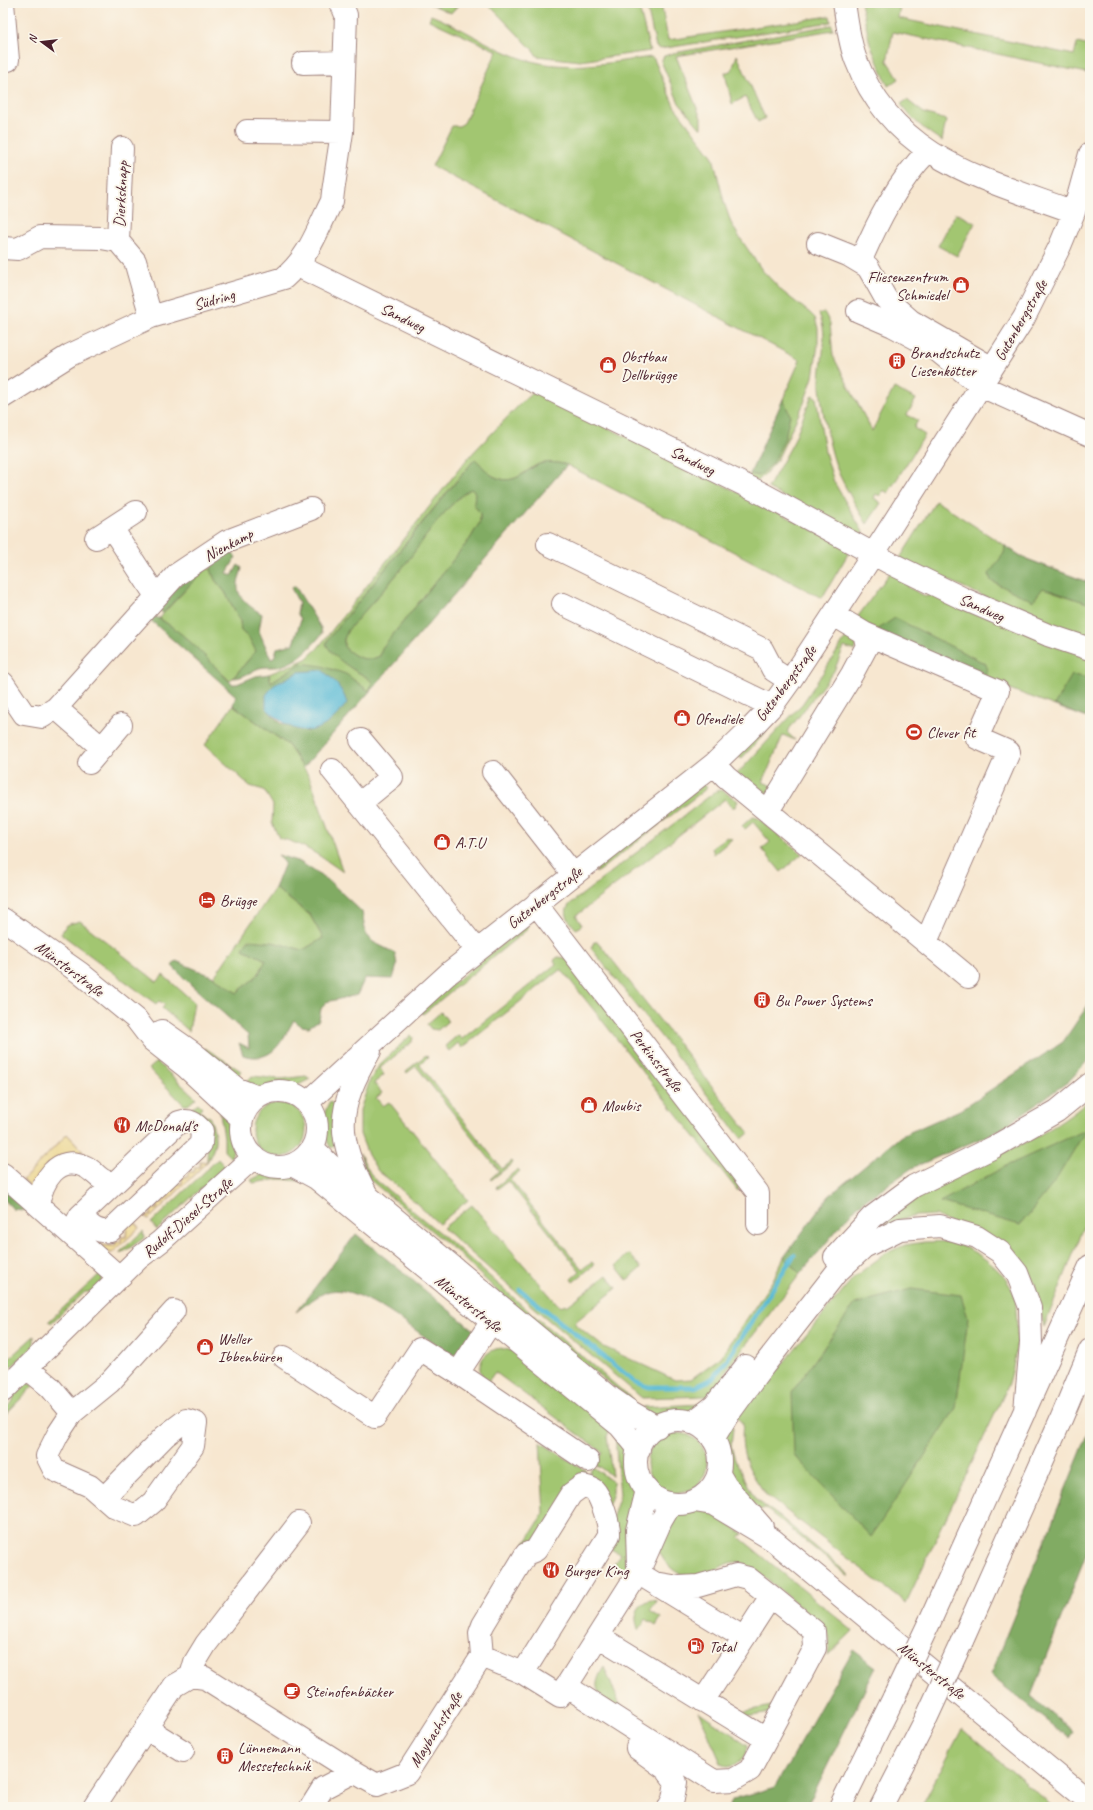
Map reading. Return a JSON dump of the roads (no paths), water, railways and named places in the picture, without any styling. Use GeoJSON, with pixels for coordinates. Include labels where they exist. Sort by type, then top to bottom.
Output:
{"type":"FeatureCollection","features":[{"type":"Feature","properties":{"kind":"main road"},"geometry":{"type":"LineString","coordinates":[[3,3],[8,60]]}},
{"type":"Feature","properties":{"kind":"main road","name":"Südring"},"geometry":{"type":"LineString","coordinates":[[3,397],[70,355],[151,317],[284,278],[298,266],[305,257],[332,201],[342,132],[346,15],[341,3]]}},
{"type":"Feature","properties":{"kind":"main road"},"geometry":{"type":"LineString","coordinates":[[844,3],[856,59],[872,90],[897,126],[928,151],[966,172],[1074,212]]}},
{"type":"Feature","properties":{"kind":"main road"},"geometry":{"type":"LineString","coordinates":[[303,63],[344,62]]}},
{"type":"Feature","properties":{"kind":"main road"},"geometry":{"type":"LineString","coordinates":[[247,131],[342,132]]}},
{"type":"Feature","properties":{"kind":"main road","name":"Dierksknapp"},"geometry":{"type":"LineString","coordinates":[[118,241],[122,148]]}},
{"type":"Feature","properties":{"kind":"main road"},"geometry":{"type":"LineString","coordinates":[[860,262],[875,227],[895,194],[913,165],[928,151]]}},
{"type":"Feature","properties":{"kind":"main road","name":"Gutenbergstraße"},"geometry":{"type":"LineString","coordinates":[[308,1103],[377,1038],[477,950],[714,764],[750,730],[772,706],[874,554],[1024,318],[1060,246],[1074,212],[1090,154]]}},
{"type":"Feature","properties":{"kind":"main road","name":"Dierksknapp"},"geometry":{"type":"LineString","coordinates":[[3,248],[18,249],[40,237],[101,238],[118,241],[135,261],[151,317]]}},
{"type":"Feature","properties":{"kind":"main road"},"geometry":{"type":"LineString","coordinates":[[818,243],[848,255],[868,267],[886,298],[911,321],[986,377]]}},
{"type":"Feature","properties":{"kind":"main road","name":"Sandweg"},"geometry":{"type":"LineString","coordinates":[[298,266],[761,493],[874,554],[999,615],[1090,650]]}},
{"type":"Feature","properties":{"kind":"main road"},"geometry":{"type":"LineString","coordinates":[[858,311],[893,326],[1090,435]]}},
{"type":"Feature","properties":{"kind":"main road","name":"Nienkamp"},"geometry":{"type":"LineString","coordinates":[[3,683],[24,714],[42,717],[56,708],[176,575],[227,541],[311,509]]}},
{"type":"Feature","properties":{"kind":"main road"},"geometry":{"type":"LineString","coordinates":[[136,512],[104,533],[156,596]]}},
{"type":"Feature","properties":{"kind":"main road"},"geometry":{"type":"LineString","coordinates":[[548,544],[762,650],[773,670],[790,681]]}},
{"type":"Feature","properties":{"kind":"main road"},"geometry":{"type":"LineString","coordinates":[[563,604],[772,706]]}},
{"type":"Feature","properties":{"kind":"main road"},"geometry":{"type":"LineString","coordinates":[[834,615],[864,633],[998,691],[977,738],[1009,752],[918,936]]}},
{"type":"Feature","properties":{"kind":"main road"},"geometry":{"type":"LineString","coordinates":[[772,805],[859,661],[867,646],[864,633]]}},
{"type":"Feature","properties":{"kind":"main road"},"geometry":{"type":"LineString","coordinates":[[56,708],[95,756],[121,725]]}},
{"type":"Feature","properties":{"kind":"main road"},"geometry":{"type":"LineString","coordinates":[[359,804],[392,777],[361,740]]}},
{"type":"Feature","properties":{"kind":"main road"},"geometry":{"type":"LineString","coordinates":[[714,764],[726,777],[772,805],[918,936],[968,977]]}},
{"type":"Feature","properties":{"kind":"main road"},"geometry":{"type":"LineString","coordinates":[[332,770],[477,950]]}},
{"type":"Feature","properties":{"kind":"main road"},"geometry":{"type":"LineString","coordinates":[[493,772],[573,874]]}},
{"type":"Feature","properties":{"kind":"main road","name":"Perkinsstraße"},"geometry":{"type":"LineString","coordinates":[[536,904],[758,1193],[758,1224]]}},
{"type":"Feature","properties":{"kind":"main road","name":"Münsterstraße"},"geometry":{"type":"LineString","coordinates":[[3,919],[80,973],[136,1019],[152,1040],[184,1066],[242,1119]]}},
{"type":"Feature","properties":{"kind":"main road","name":"Münsterstraße"},"geometry":{"type":"LineString","coordinates":[[136,1019],[157,1028],[192,1052],[237,1089],[258,1097]]}},
{"type":"Feature","properties":{"kind":"main road","name":"Münsterstraße"},"geometry":{"type":"LineString","coordinates":[[366,1195],[346,1151],[343,1127],[348,1096],[359,1070],[377,1038]]}},
{"type":"Feature","properties":{"kind":"main road"},"geometry":{"type":"LineString","coordinates":[[692,1423],[714,1406],[840,1251],[872,1217],[914,1186],[994,1148],[1057,1111],[1090,1084]]}},
{"type":"Feature","properties":{"kind":"main road"},"geometry":{"type":"LineString","coordinates":[[278,1090],[299,1096],[308,1103],[318,1124],[317,1136],[313,1148],[300,1161],[292,1165],[282,1167],[272,1166],[254,1157],[243,1140],[242,1119],[248,1107],[258,1097],[267,1092],[278,1090]]}},
{"type":"Feature","properties":{"kind":"main road"},"geometry":{"type":"LineString","coordinates":[[75,1237],[76,1224],[80,1216],[179,1122],[186,1120],[192,1122],[202,1131],[201,1144],[110,1231],[102,1232],[95,1230],[80,1216]]}},
{"type":"Feature","properties":{"kind":"main road","name":"Münsterstraße"},"geometry":{"type":"LineString","coordinates":[[313,1148],[620,1426],[639,1449]]}},
{"type":"Feature","properties":{"kind":"main road","name":"Rudolf-Diesel-Straße"},"geometry":{"type":"LineString","coordinates":[[3,1391],[119,1277],[254,1157]]}},
{"type":"Feature","properties":{"kind":"main road"},"geometry":{"type":"LineString","coordinates":[[38,1205],[44,1183],[53,1171],[61,1166],[78,1164],[87,1168],[106,1182],[115,1182]]}},
{"type":"Feature","properties":{"kind":"main road","name":"Münsterstraße"},"geometry":{"type":"LineString","coordinates":[[292,1165],[316,1178],[611,1398],[657,1427]]}},
{"type":"Feature","properties":{"kind":"main road"},"geometry":{"type":"LineString","coordinates":[[3,1174],[119,1277]]}},
{"type":"Feature","properties":{"kind":"main road"},"geometry":{"type":"LineString","coordinates":[[713,1439],[727,1416],[764,1364],[836,1273],[864,1247],[900,1229],[940,1226],[977,1237],[1000,1252],[1018,1272],[1030,1307],[1031,1343],[1025,1411]]}},
{"type":"Feature","properties":{"kind":"main road"},"geometry":{"type":"LineString","coordinates":[[840,1807],[930,1621],[1090,1266]]}},
{"type":"Feature","properties":{"kind":"main road"},"geometry":{"type":"LineString","coordinates":[[104,1498],[90,1486],[54,1470],[47,1456],[58,1434],[72,1413],[110,1382],[174,1311]]}},
{"type":"Feature","properties":{"kind":"main road"},"geometry":{"type":"LineString","coordinates":[[458,1374],[496,1313]]}},
{"type":"Feature","properties":{"kind":"main road"},"geometry":{"type":"LineString","coordinates":[[284,1357],[375,1417],[420,1349],[588,1461]]}},
{"type":"Feature","properties":{"kind":"main road"},"geometry":{"type":"LineString","coordinates":[[881,1807],[925,1721],[962,1641],[1062,1417],[1090,1350]]}},
{"type":"Feature","properties":{"kind":"main road"},"geometry":{"type":"LineString","coordinates":[[27,1368],[50,1387],[72,1413]]}},
{"type":"Feature","properties":{"kind":"main road"},"geometry":{"type":"LineString","coordinates":[[680,1421],[692,1423],[704,1429],[713,1439],[718,1450],[720,1462],[718,1474],[713,1485],[705,1495],[694,1501],[683,1504],[671,1504],[658,1499],[647,1490],[637,1471],[636,1460],[639,1449],[646,1436],[657,1427],[668,1422],[680,1421]]}},
{"type":"Feature","properties":{"kind":"main road","name":"Münsterstraße"},"geometry":{"type":"LineString","coordinates":[[718,1474],[726,1486],[741,1500],[773,1540]]}},
{"type":"Feature","properties":{"kind":"main road"},"geometry":{"type":"LineString","coordinates":[[523,1673],[607,1540],[610,1528],[598,1496],[594,1490],[588,1487],[582,1486],[571,1494],[536,1550],[526,1554],[483,1624],[480,1633],[482,1656],[563,1691],[714,1781],[733,1780],[750,1770],[815,1648],[814,1631],[748,1578],[736,1575],[698,1586],[680,1587],[647,1578]]}},
{"type":"Feature","properties":{"kind":"main road"},"geometry":{"type":"LineString","coordinates":[[647,1490],[637,1530],[647,1578],[744,1638]]}},
{"type":"Feature","properties":{"kind":"main road","name":"Münsterstraße"},"geometry":{"type":"LineString","coordinates":[[694,1501],[713,1504],[773,1540],[1090,1802]]}},
{"type":"Feature","properties":{"kind":"main road"},"geometry":{"type":"LineString","coordinates":[[563,1691],[598,1636],[647,1578],[661,1521],[671,1504]]}},
{"type":"Feature","properties":{"kind":"main road"},"geometry":{"type":"LineString","coordinates":[[94,1807],[174,1686],[191,1676],[194,1662],[206,1644],[299,1523]]}},
{"type":"Feature","properties":{"kind":"main road"},"geometry":{"type":"LineString","coordinates":[[703,1701],[772,1596]]}},
{"type":"Feature","properties":{"kind":"main road"},"geometry":{"type":"LineString","coordinates":[[598,1636],[766,1739]]}},
{"type":"Feature","properties":{"kind":"main road","name":"Maybachstraße"},"geometry":{"type":"LineString","coordinates":[[191,1676],[205,1678],[377,1785],[407,1773],[482,1656]]}},
{"type":"Feature","properties":{"kind":"main road"},"geometry":{"type":"LineString","coordinates":[[563,1691],[666,1769],[676,1782],[673,1799],[669,1807]]}},
{"type":"Feature","properties":{"kind":"main road"},"geometry":{"type":"LineString","coordinates":[[146,1728],[184,1751]]}},
{"type":"Feature","properties":{"kind":"main road"},"geometry":{"type":"LineString","coordinates":[[311,1807],[323,1788],[354,1772]]}},
{"type":"Feature","properties":{"kind":"water"},"geometry":{"type":"Polygon","coordinates":[[[322,670],[337,685],[343,693],[347,703],[337,715],[327,723],[318,729],[308,731],[298,730],[277,718],[266,708],[266,695],[274,685],[299,672],[322,670]]]}},
{"type":"Feature","properties":{"kind":"waterway"},"geometry":{"type":"LineString","coordinates":[[520,1290],[635,1382],[648,1387],[695,1387],[712,1379],[727,1360],[794,1255]]}},
{"type":"Feature","properties":{"kind":"place","name":"Fliesenzentrum Schmiedel"},"geometry":{"type":"Point","coordinates":[961,285]}},
{"type":"Feature","properties":{"kind":"place","name":"Brandschutz Liesenkötter"},"geometry":{"type":"Point","coordinates":[897,361]}},
{"type":"Feature","properties":{"kind":"place","name":"Obstbau Dellbrügge"},"geometry":{"type":"Point","coordinates":[608,365]}},
{"type":"Feature","properties":{"kind":"place","name":"Ofendiele"},"geometry":{"type":"Point","coordinates":[682,718]}},
{"type":"Feature","properties":{"kind":"place","name":"Clever fit"},"geometry":{"type":"Point","coordinates":[914,732]}},
{"type":"Feature","properties":{"kind":"place","name":"A.T.U"},"geometry":{"type":"Point","coordinates":[442,842]}},
{"type":"Feature","properties":{"kind":"place","name":"Brügge"},"geometry":{"type":"Point","coordinates":[207,900]}},
{"type":"Feature","properties":{"kind":"place","name":"Bu Power Systems"},"geometry":{"type":"Point","coordinates":[762,1000]}},
{"type":"Feature","properties":{"kind":"place","name":"Moubis"},"geometry":{"type":"Point","coordinates":[589,1105]}},
{"type":"Feature","properties":{"kind":"place","name":"McDonald's"},"geometry":{"type":"Point","coordinates":[122,1125]}},
{"type":"Feature","properties":{"kind":"place","name":"Weller Ibbenbüren"},"geometry":{"type":"Point","coordinates":[205,1347]}},
{"type":"Feature","properties":{"kind":"place","name":"Burger King"},"geometry":{"type":"Point","coordinates":[551,1570]}},
{"type":"Feature","properties":{"kind":"place","name":"Total"},"geometry":{"type":"Point","coordinates":[696,1646]}},
{"type":"Feature","properties":{"kind":"place","name":"Steinofenbäcker"},"geometry":{"type":"Point","coordinates":[292,1691]}},
{"type":"Feature","properties":{"kind":"place","name":"Lünnemann Messetechnik"},"geometry":{"type":"Point","coordinates":[225,1756]}}]}
